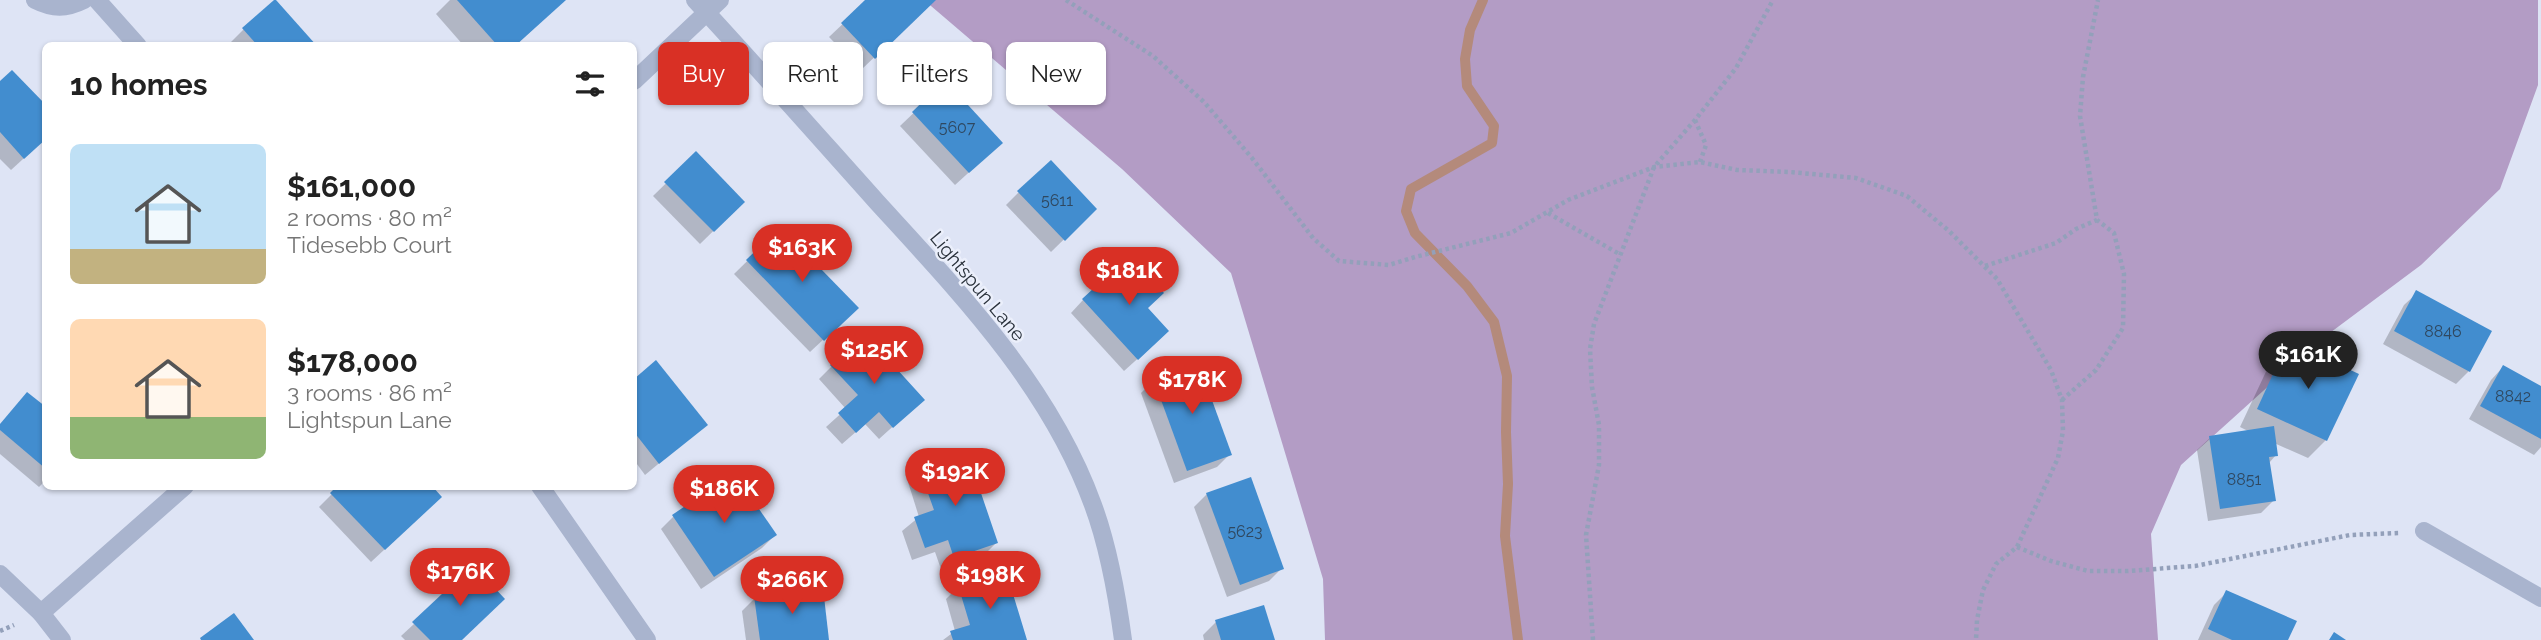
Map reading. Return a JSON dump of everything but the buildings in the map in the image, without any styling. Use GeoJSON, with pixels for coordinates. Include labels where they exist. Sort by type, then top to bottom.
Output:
{"type":"FeatureCollection","features":[{"type":"Feature","properties":{"kind":"street"},"geometry":{"type":"LineString","coordinates":[[36,0],[48,7],[70,7],[84,0]]}},
{"type":"Feature","properties":{"kind":"street"},"geometry":{"type":"LineString","coordinates":[[97,0],[134,42]]}},
{"type":"Feature","properties":{"kind":"street"},"geometry":{"type":"LineString","coordinates":[[637,78],[701,7],[720,0]]}},
{"type":"Feature","properties":{"kind":"street","name":"Lightspun Lane"},"geometry":{"type":"LineString","coordinates":[[701,7],[948,280],[1042,400],[1094,506],[1108,558],[1123,640]]}},
{"type":"Feature","properties":{"kind":"street"},"geometry":{"type":"LineString","coordinates":[[41,613],[180,490]]}},
{"type":"Feature","properties":{"kind":"street"},"geometry":{"type":"LineString","coordinates":[[543,490],[647,640]]}},
{"type":"Feature","properties":{"kind":"street"},"geometry":{"type":"LineString","coordinates":[[2424,531],[2541,597]]}},
{"type":"Feature","properties":{"kind":"street"},"geometry":{"type":"LineString","coordinates":[[0,573],[41,613],[62,640]]}},
{"type":"Feature","properties":{"kind":"path"},"geometry":{"type":"LineString","coordinates":[[1066,0],[1153,56],[1203,102],[1252,158],[1312,238],[1339,261],[1389,265],[1511,233],[1568,200],[1654,167],[1700,162],[1737,170],[1856,178],[1907,196],[1949,231],[1997,279],[2051,370],[2062,400],[2063,430],[2058,458],[2017,547],[1996,564],[1983,590],[1976,640]]}},
{"type":"Feature","properties":{"kind":"path"},"geometry":{"type":"LineString","coordinates":[[1593,640],[1586,535],[1599,465],[1599,425],[1592,387],[1590,349],[1594,324],[1654,167],[1736,68],[1773,0]]}},
{"type":"Feature","properties":{"kind":"path"},"geometry":{"type":"LineString","coordinates":[[2062,400],[2096,370],[2123,328],[2124,274],[2114,233],[2097,220],[2080,116],[2083,77],[2098,0]]}},
{"type":"Feature","properties":{"kind":"path"},"geometry":{"type":"LineString","coordinates":[[1695,120],[1706,145],[1700,162]]}},
{"type":"Feature","properties":{"kind":"path"},"geometry":{"type":"LineString","coordinates":[[1548,213],[1620,255]]}},
{"type":"Feature","properties":{"kind":"path"},"geometry":{"type":"LineString","coordinates":[[1984,266],[2056,243],[2076,229],[2097,220]]}},
{"type":"Feature","properties":{"kind":"path"},"geometry":{"type":"LineString","coordinates":[[2017,547],[2051,561],[2088,571],[2128,571],[2195,566],[2350,535],[2424,531]]}},
{"type":"Feature","properties":{"kind":"shaded area"},"geometry":{"type":"Polygon","coordinates":[[[924,0],[2538,0],[2538,85],[2500,189],[2421,265],[2315,344],[2181,465],[2151,534],[2158,640],[1325,640],[1323,579],[1231,273],[1122,169],[1047,105],[1106,105],[1106,42],[1006,42],[1006,70],[992,58],[992,42],[973,42],[924,0]]]}},
{"type":"Feature","properties":{"kind":"waterway"},"geometry":{"type":"LineString","coordinates":[[1483,0],[1470,30],[1465,59],[1467,86],[1494,126],[1492,143],[1411,189],[1406,211],[1415,233],[1467,286],[1494,322],[1507,376],[1508,484],[1505,536],[1518,640]]}}]}
